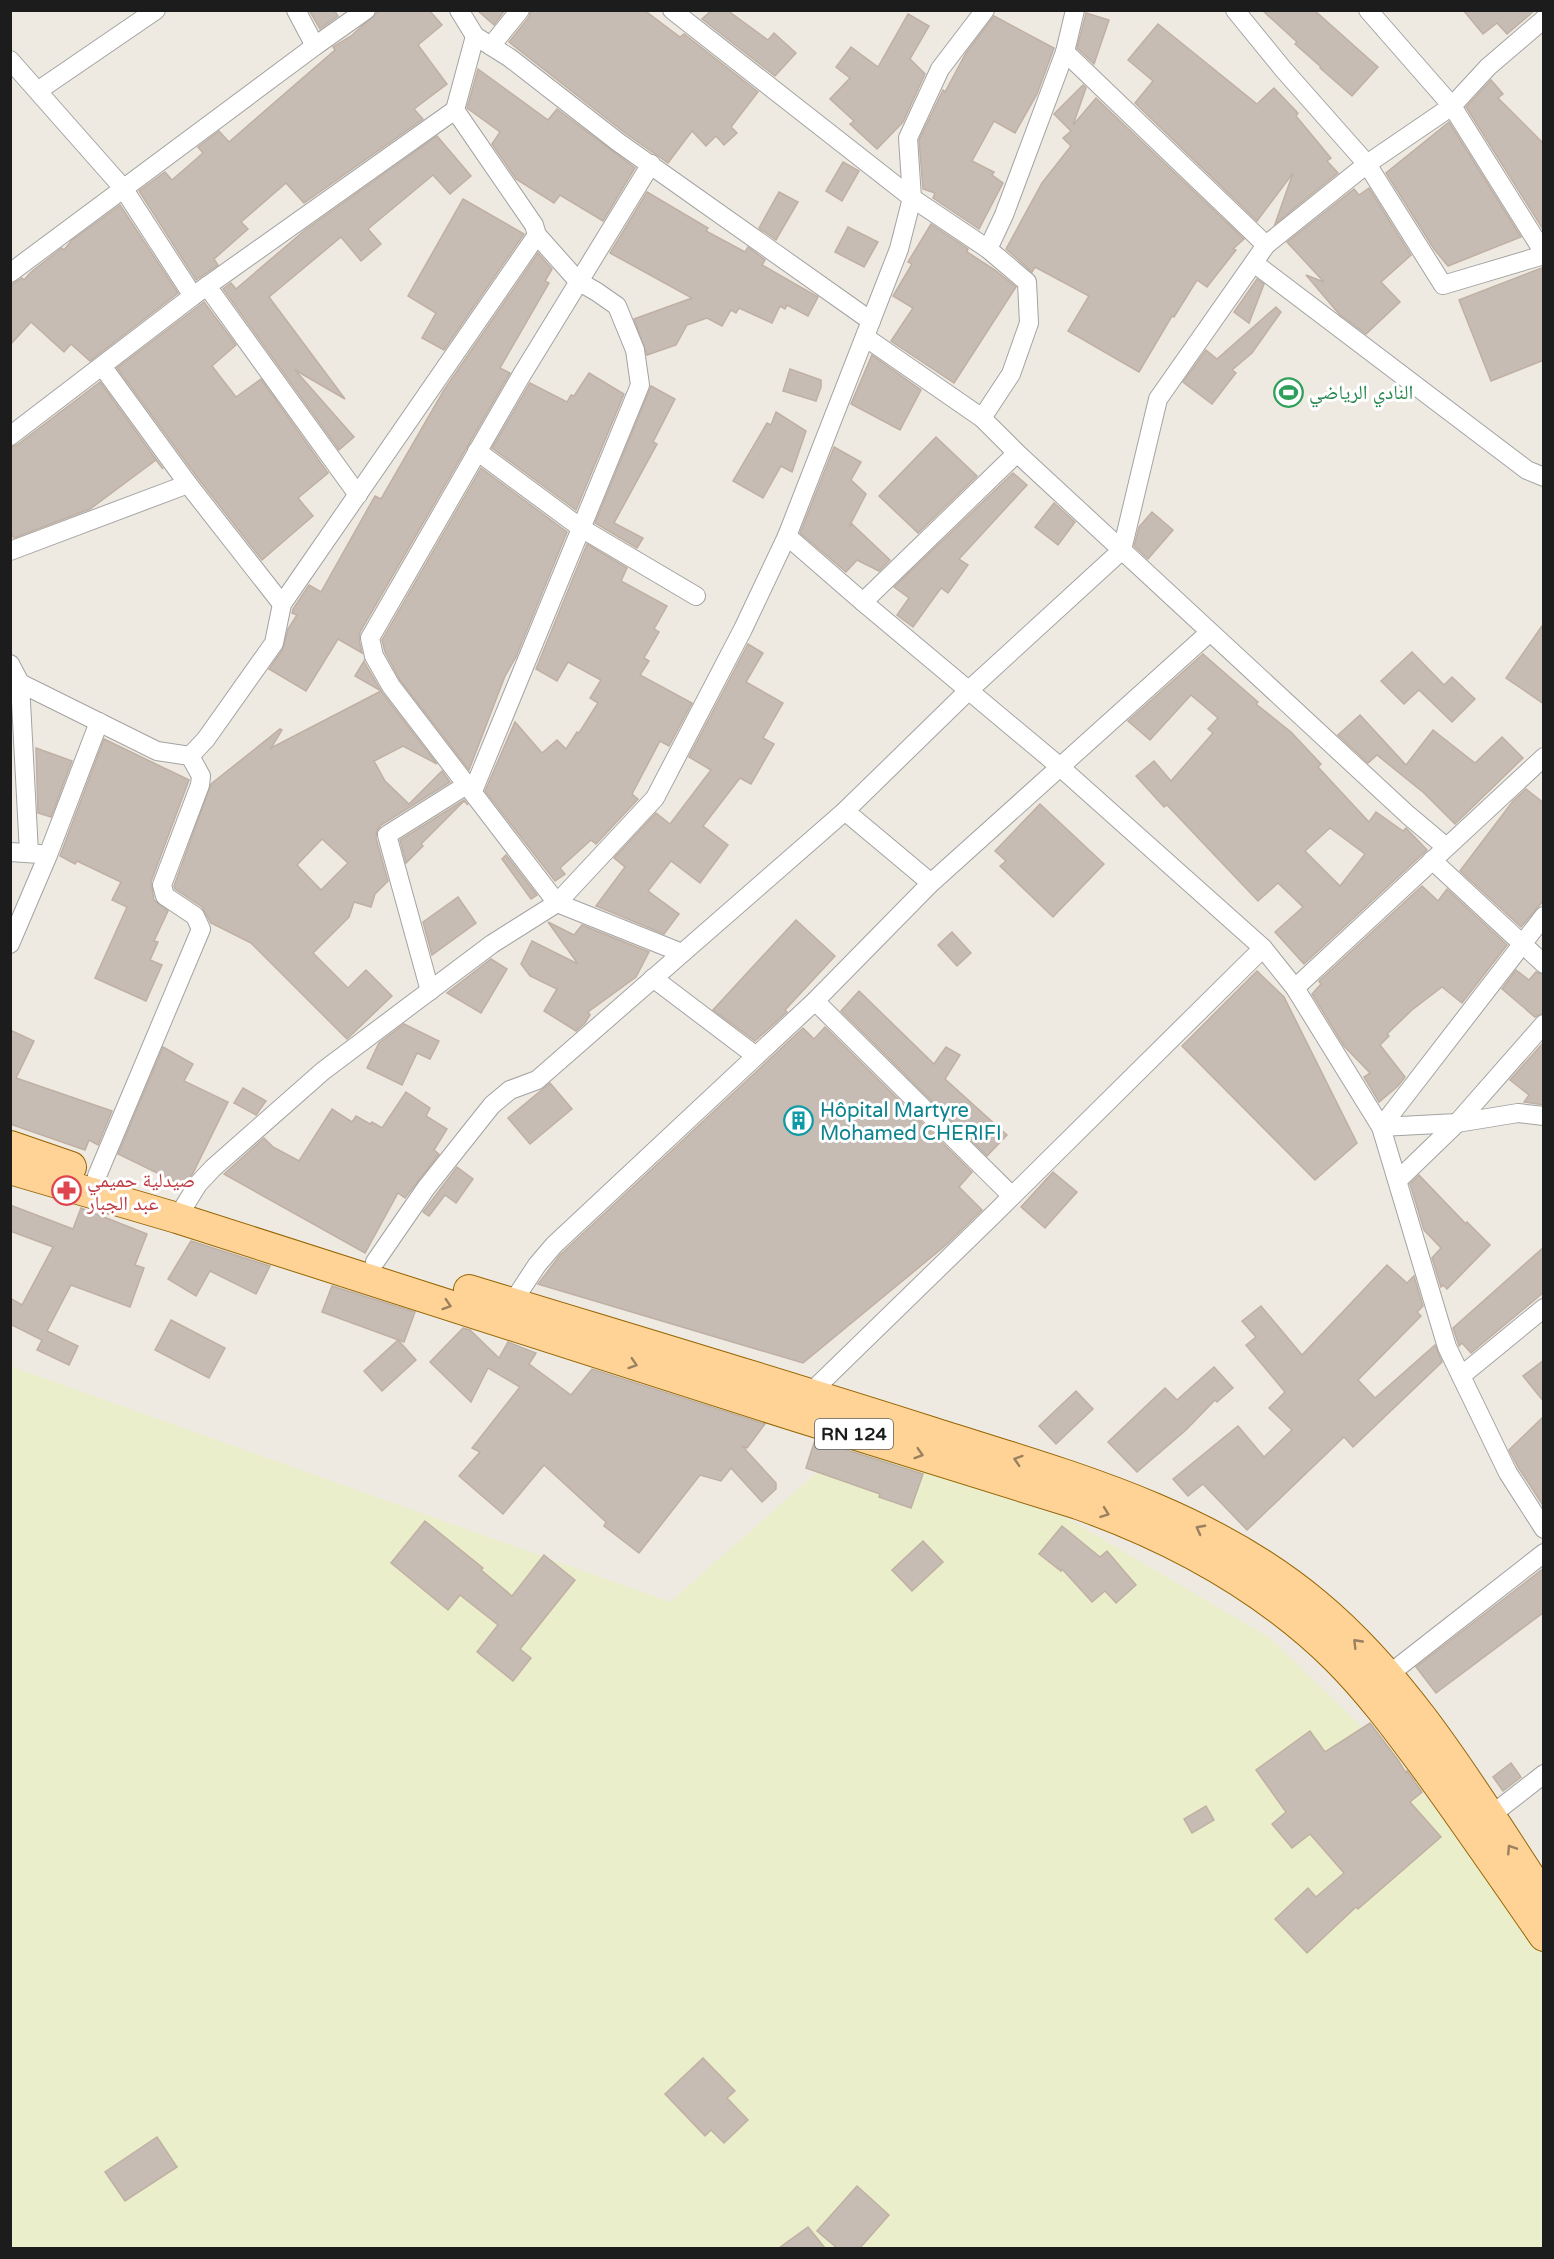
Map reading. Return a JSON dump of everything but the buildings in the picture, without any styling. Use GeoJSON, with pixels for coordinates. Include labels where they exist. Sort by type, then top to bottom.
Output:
{"type":"FeatureCollection","features":[{"type":"Feature","properties":{"kind":"main road","name":"RN 124"},"geometry":{"type":"LineString","coordinates":[[10,1146],[97,1176],[181,1211],[789,1414],[1089,1508],[1123,1520],[1168,1541],[1278,1575],[1316,1604],[1388,1675],[1415,1709],[1490,1816],[1544,1898]]}},
{"type":"Feature","properties":{"kind":"main road","name":"RN 124"},"geometry":{"type":"LineString","coordinates":[[10,1169],[375,1262],[810,1393],[1130,1497],[1181,1519],[1231,1560],[1266,1598],[1337,1659],[1366,1690],[1469,1827],[1544,1936]]}},
{"type":"Feature","properties":{"kind":"street"},"geometry":{"type":"LineString","coordinates":[[39,90],[156,10]]}},
{"type":"Feature","properties":{"kind":"street"},"geometry":{"type":"LineString","coordinates":[[296,10],[315,46]]}},
{"type":"Feature","properties":{"kind":"street"},"geometry":{"type":"LineString","coordinates":[[10,273],[366,10]]}},
{"type":"Feature","properties":{"kind":"street"},"geometry":{"type":"LineString","coordinates":[[459,10],[475,36],[651,164],[982,418],[1210,632],[1408,815],[1446,847]]}},
{"type":"Feature","properties":{"kind":"street"},"geometry":{"type":"LineString","coordinates":[[491,46],[520,10]]}},
{"type":"Feature","properties":{"kind":"street"},"geometry":{"type":"LineString","coordinates":[[672,10],[912,198],[988,249],[1027,282],[1029,323],[1011,374],[982,418]]}},
{"type":"Feature","properties":{"kind":"street"},"geometry":{"type":"LineString","coordinates":[[181,1211],[213,1168],[323,1071],[492,944],[557,903],[655,798],[743,629],[786,536],[899,249],[912,198],[908,138],[940,69],[985,10]]}},
{"type":"Feature","properties":{"kind":"street"},"geometry":{"type":"LineString","coordinates":[[988,249],[1004,215],[1065,52],[1075,10]]}},
{"type":"Feature","properties":{"kind":"street"},"geometry":{"type":"LineString","coordinates":[[1235,10],[1367,164],[1443,285],[1544,254],[1452,106],[1368,10]]}},
{"type":"Feature","properties":{"kind":"street"},"geometry":{"type":"LineString","coordinates":[[375,1262],[426,1188],[492,1104],[510,1090],[537,1080],[845,811],[968,691],[1122,550],[1158,399],[1266,246],[1367,164],[1452,106],[1488,66],[1544,19]]}},
{"type":"Feature","properties":{"kind":"street"},"geometry":{"type":"LineString","coordinates":[[10,436],[200,291],[455,110],[475,36]]}},
{"type":"Feature","properties":{"kind":"street"},"geometry":{"type":"LineString","coordinates":[[1065,52],[1266,246]]}},
{"type":"Feature","properties":{"kind":"street"},"geometry":{"type":"LineString","coordinates":[[10,60],[39,90],[103,168],[123,188],[357,495]]}},
{"type":"Feature","properties":{"kind":"street"},"geometry":{"type":"LineString","coordinates":[[429,991],[387,835],[470,787],[582,528],[640,385],[635,350],[616,306],[578,281],[537,235],[534,225],[455,110]]}},
{"type":"Feature","properties":{"kind":"street"},"geometry":{"type":"LineString","coordinates":[[651,164],[477,451],[370,638],[374,656],[391,686],[557,903],[682,953]]}},
{"type":"Feature","properties":{"kind":"street"},"geometry":{"type":"LineString","coordinates":[[190,756],[206,739],[274,643],[282,604],[537,235]]}},
{"type":"Feature","properties":{"kind":"street"},"geometry":{"type":"LineString","coordinates":[[1254,262],[1527,470],[1544,477]]}},
{"type":"Feature","properties":{"kind":"street"},"geometry":{"type":"LineString","coordinates":[[102,366],[188,484],[282,604]]}},
{"type":"Feature","properties":{"kind":"street"},"geometry":{"type":"LineString","coordinates":[[477,451],[582,528],[696,596]]}},
{"type":"Feature","properties":{"kind":"street"},"geometry":{"type":"LineString","coordinates":[[863,602],[1017,453]]}},
{"type":"Feature","properties":{"kind":"street"},"geometry":{"type":"LineString","coordinates":[[10,551],[188,484]]}},
{"type":"Feature","properties":{"kind":"street"},"geometry":{"type":"LineString","coordinates":[[786,536],[1059,766],[1263,948],[1295,988],[1381,1127],[1447,1347],[1509,1473],[1544,1529]]}},
{"type":"Feature","properties":{"kind":"street"},"geometry":{"type":"LineString","coordinates":[[512,1303],[537,1265],[554,1245],[815,1001],[931,883],[1210,632]]}},
{"type":"Feature","properties":{"kind":"street"},"geometry":{"type":"LineString","coordinates":[[10,664],[20,683],[29,853]]}},
{"type":"Feature","properties":{"kind":"street"},"geometry":{"type":"LineString","coordinates":[[20,683],[157,751],[190,756]]}},
{"type":"Feature","properties":{"kind":"street"},"geometry":{"type":"LineString","coordinates":[[10,944],[48,855],[99,722]]}},
{"type":"Feature","properties":{"kind":"street"},"geometry":{"type":"LineString","coordinates":[[97,1176],[201,929],[195,916],[165,896],[162,885],[200,785],[201,776],[190,756]]}},
{"type":"Feature","properties":{"kind":"street"},"geometry":{"type":"LineString","coordinates":[[1295,988],[1544,757]]}},
{"type":"Feature","properties":{"kind":"street"},"geometry":{"type":"LineString","coordinates":[[845,811],[931,883]]}},
{"type":"Feature","properties":{"kind":"street"},"geometry":{"type":"LineString","coordinates":[[10,852],[48,855]]}},
{"type":"Feature","properties":{"kind":"street"},"geometry":{"type":"LineString","coordinates":[[1432,860],[1544,964]]}},
{"type":"Feature","properties":{"kind":"street"},"geometry":{"type":"LineString","coordinates":[[1381,1127],[1544,916]]}},
{"type":"Feature","properties":{"kind":"street"},"geometry":{"type":"LineString","coordinates":[[789,1414],[1263,948]]}},
{"type":"Feature","properties":{"kind":"street"},"geometry":{"type":"LineString","coordinates":[[653,978],[756,1056]]}},
{"type":"Feature","properties":{"kind":"street"},"geometry":{"type":"LineString","coordinates":[[815,1001],[1012,1196]]}},
{"type":"Feature","properties":{"kind":"street"},"geometry":{"type":"LineString","coordinates":[[1398,1180],[1457,1123],[1544,1024]]}},
{"type":"Feature","properties":{"kind":"street"},"geometry":{"type":"LineString","coordinates":[[1381,1127],[1457,1123],[1518,1113],[1544,1116]]}},
{"type":"Feature","properties":{"kind":"street"},"geometry":{"type":"LineString","coordinates":[[1461,1376],[1543,1310]]}},
{"type":"Feature","properties":{"kind":"street"},"geometry":{"type":"LineString","coordinates":[[1388,1675],[1544,1553]]}},
{"type":"Feature","properties":{"kind":"street"},"geometry":{"type":"LineString","coordinates":[[1490,1816],[1544,1774]]}},
{"type":"Feature","properties":{"kind":"green space"},"geometry":{"type":"Polygon","coordinates":[[[10,1366],[670,1602],[846,1447],[1067,1518],[1270,1638],[1376,1741],[1527,1913],[1544,1944],[1543,2248],[11,2248],[10,1366]]]}},
{"type":"Feature","properties":{"kind":"place","name":"النادي الرياضي"},"geometry":{"type":"Point","coordinates":[1288,392]}},
{"type":"Feature","properties":{"kind":"place","name":"Hôpital Martyre Mohamed CHERIFI"},"geometry":{"type":"Point","coordinates":[799,1121]}},
{"type":"Feature","properties":{"kind":"place","name":"صيدلية حميمي عبد الجبار"},"geometry":{"type":"Point","coordinates":[66,1191]}}]}
